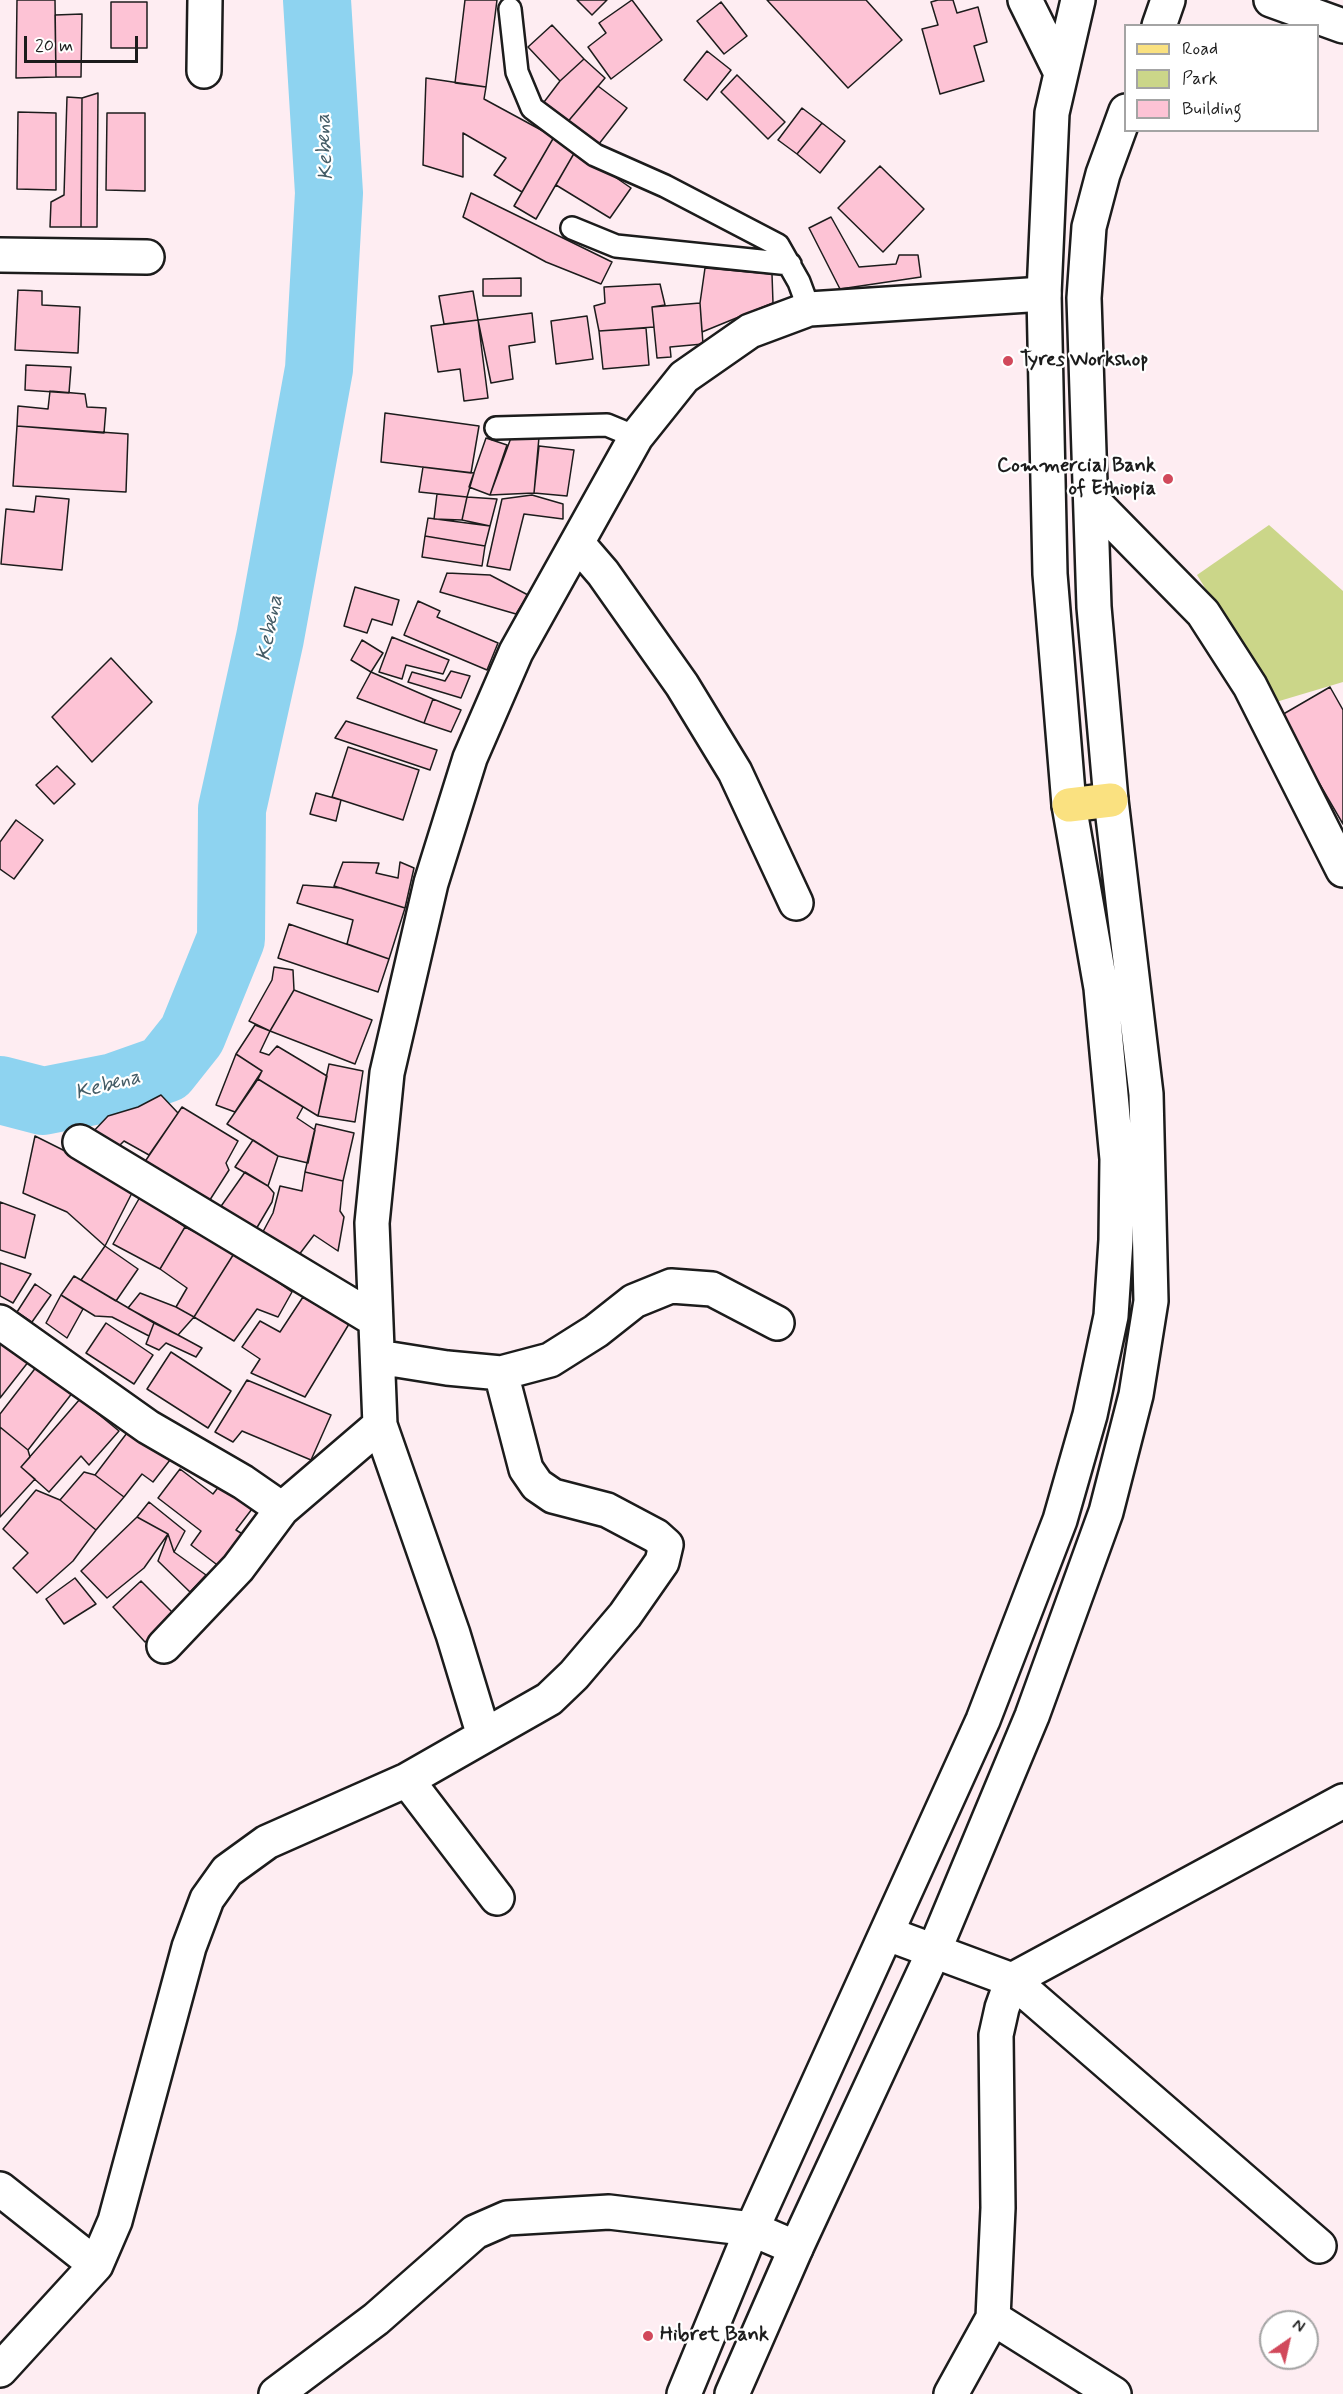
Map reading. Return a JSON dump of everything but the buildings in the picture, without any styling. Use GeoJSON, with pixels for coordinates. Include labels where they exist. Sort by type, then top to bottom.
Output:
{"type":"FeatureCollection","features":[{"type":"Feature","properties":{"kind":"main road"},"geometry":{"type":"LineString","coordinates":[[1069,804],[1111,800]]}},
{"type":"Feature","properties":{"kind":"street"},"geometry":{"type":"LineString","coordinates":[[204,71],[205,0]]}},
{"type":"Feature","properties":{"kind":"street"},"geometry":{"type":"LineString","coordinates":[[1025,0],[1061,73]]}},
{"type":"Feature","properties":{"kind":"street"},"geometry":{"type":"LineString","coordinates":[[684,2394],[752,2229],[888,1934],[983,1720],[1060,1520],[1090,1415],[1111,1316],[1116,1240],[1117,1159],[1101,988],[1069,804],[1050,574],[1044,294],[1052,113],[1078,0]]}},
{"type":"Feature","properties":{"kind":"street"},"geometry":{"type":"LineString","coordinates":[[1160,24],[1168,0]]}},
{"type":"Feature","properties":{"kind":"street"},"geometry":{"type":"LineString","coordinates":[[1271,0],[1343,26]]}},
{"type":"Feature","properties":{"kind":"street"},"geometry":{"type":"LineString","coordinates":[[1319,41],[1343,36]]}},
{"type":"Feature","properties":{"kind":"street"},"geometry":{"type":"LineString","coordinates":[[732,2394],[796,2248],[934,1951],[1032,1716],[1106,1512],[1136,1395],[1151,1290],[1146,1095],[1111,800],[1094,607],[1084,298],[1089,227],[1102,174],[1124,116]]}},
{"type":"Feature","properties":{"kind":"street"},"geometry":{"type":"LineString","coordinates":[[0,255],[147,257]]}},
{"type":"Feature","properties":{"kind":"street"},"geometry":{"type":"LineString","coordinates":[[484,1736],[453,1634],[380,1425],[378,1357],[374,1319],[372,1223],[387,1073],[431,883],[470,758],[516,652],[636,437],[684,376],[750,331],[809,309],[1044,294]]}},
{"type":"Feature","properties":{"kind":"street"},"geometry":{"type":"LineString","coordinates":[[1092,500],[1209,621],[1251,686],[1343,870]]}},
{"type":"Feature","properties":{"kind":"street"},"geometry":{"type":"LineString","coordinates":[[578,544],[603,573],[682,685],[735,772],[796,903]]}},
{"type":"Feature","properties":{"kind":"street"},"geometry":{"type":"LineString","coordinates":[[80,1142],[374,1319]]}},
{"type":"Feature","properties":{"kind":"street"},"geometry":{"type":"LineString","coordinates":[[378,1357],[447,1368],[501,1373],[550,1360],[596,1331],[634,1301],[670,1286],[712,1289],[777,1323]]}},
{"type":"Feature","properties":{"kind":"street"},"geometry":{"type":"LineString","coordinates":[[0,1322],[148,1427],[243,1482],[282,1509]]}},
{"type":"Feature","properties":{"kind":"street"},"geometry":{"type":"LineString","coordinates":[[0,2370],[96,2265],[115,2221],[189,1947],[207,1899],[227,1871],[267,1842],[407,1780],[549,1699],[574,1675],[625,1615],[662,1562],[666,1545],[656,1536],[607,1510],[553,1496],[537,1485],[526,1469],[501,1373]]}},
{"type":"Feature","properties":{"kind":"street"},"geometry":{"type":"LineString","coordinates":[[164,1646],[238,1568],[282,1509],[380,1425]]}},
{"type":"Feature","properties":{"kind":"street"},"geometry":{"type":"LineString","coordinates":[[407,1780],[497,1898]]}},
{"type":"Feature","properties":{"kind":"street"},"geometry":{"type":"LineString","coordinates":[[951,2394],[993,2319],[998,2208],[996,2035],[1012,1980],[1343,1801]]}},
{"type":"Feature","properties":{"kind":"street"},"geometry":{"type":"LineString","coordinates":[[888,1934],[1012,1980],[1319,2246]]}},
{"type":"Feature","properties":{"kind":"street"},"geometry":{"type":"LineString","coordinates":[[0,2189],[96,2265]]}},
{"type":"Feature","properties":{"kind":"street"},"geometry":{"type":"LineString","coordinates":[[276,2394],[376,2319],[475,2232],[507,2218],[609,2211],[752,2229],[796,2248]]}},
{"type":"Feature","properties":{"kind":"street"},"geometry":{"type":"LineString","coordinates":[[993,2319],[1114,2394]]}},
{"type":"Feature","properties":{"kind":"lane"},"geometry":{"type":"LineString","coordinates":[[510,9],[517,72],[532,108],[595,154],[665,186],[778,245],[790,264],[809,309]]}},
{"type":"Feature","properties":{"kind":"lane"},"geometry":{"type":"LineString","coordinates":[[572,228],[616,246],[790,264]]}},
{"type":"Feature","properties":{"kind":"lane"},"geometry":{"type":"LineString","coordinates":[[496,428],[607,425],[636,437]]}},
{"type":"Feature","properties":{"kind":"green space"},"geometry":{"type":"Polygon","coordinates":[[[1269,525],[1343,591],[1343,682],[1276,702],[1197,575],[1269,525]]]}},
{"type":"Feature","properties":{"kind":"waterway","name":"Kebena"},"geometry":{"type":"LineString","coordinates":[[0,1090],[43,1101],[114,1087],[165,1069],[192,1035],[231,939],[232,809],[270,638],[319,369],[329,193],[317,0]]}},
{"type":"Feature","properties":{"kind":"place","name":"Tyres Workshop"},"geometry":{"type":"Point","coordinates":[1008,361]}},
{"type":"Feature","properties":{"kind":"place","name":"Commercial Bank of Ethiopia"},"geometry":{"type":"Point","coordinates":[1168,479]}},
{"type":"Feature","properties":{"kind":"place","name":"Hibret Bank"},"geometry":{"type":"Point","coordinates":[648,2336]}}]}
